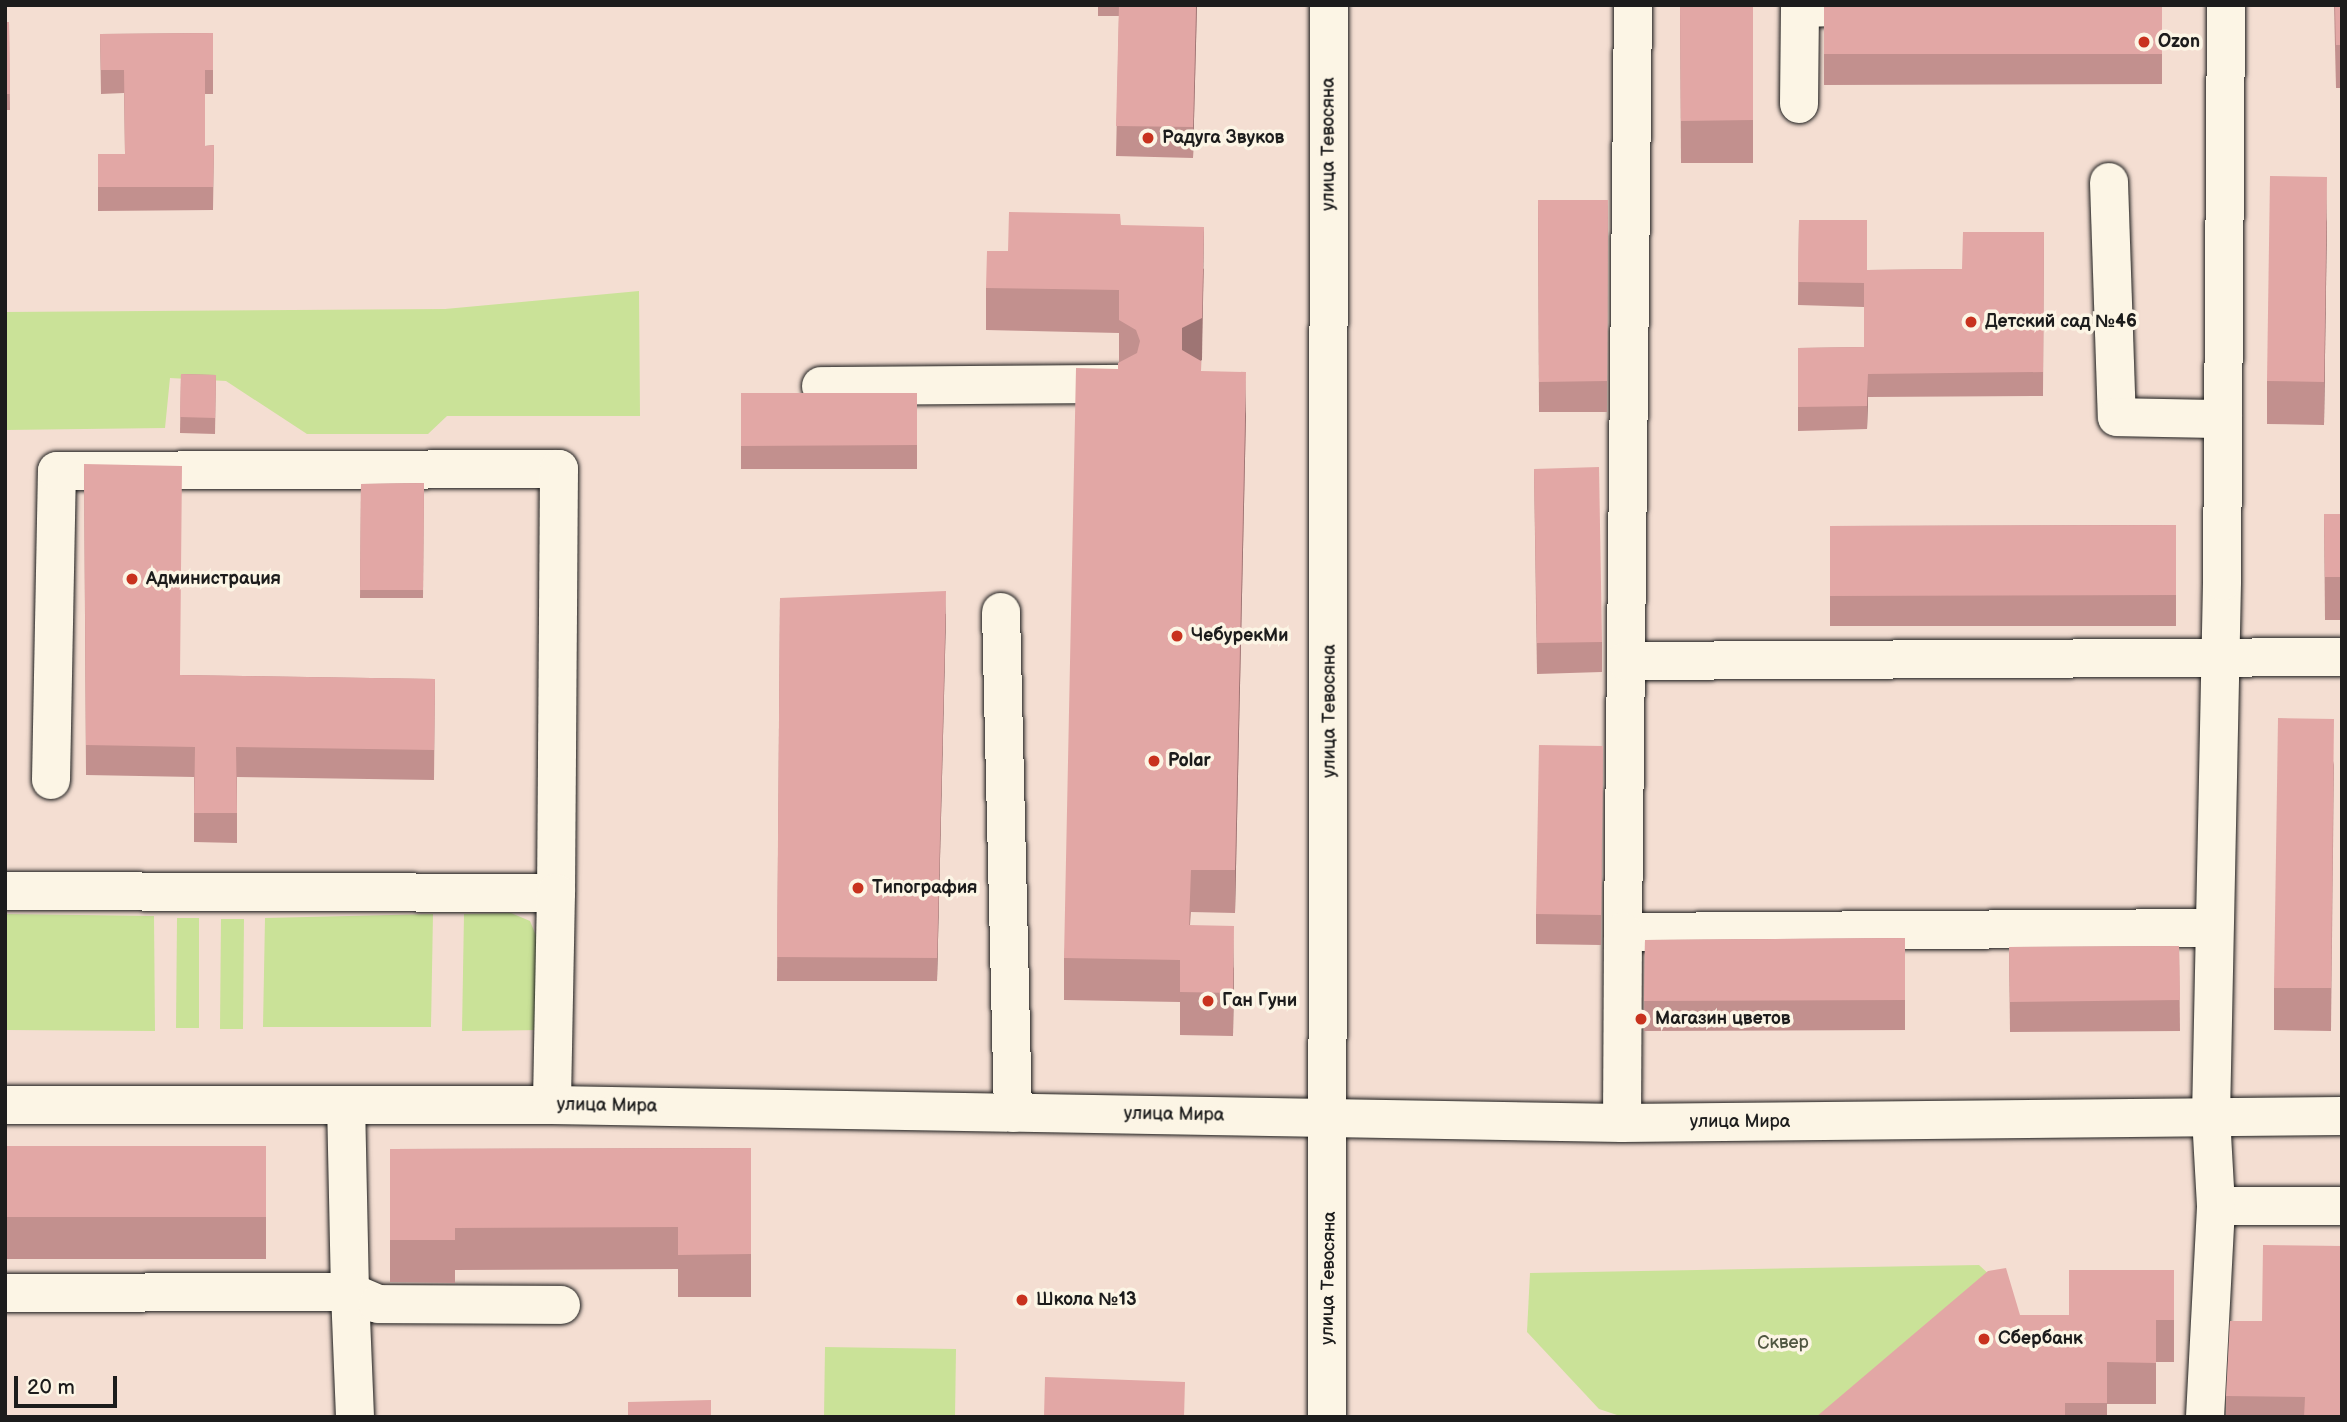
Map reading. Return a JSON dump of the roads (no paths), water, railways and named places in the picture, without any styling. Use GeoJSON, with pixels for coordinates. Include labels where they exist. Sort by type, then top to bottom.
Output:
{"type":"FeatureCollection","features":[{"type":"Feature","properties":{"kind":"main road","name":"улица Тевосяна"},"geometry":{"type":"LineString","coordinates":[[1327,1417],[1330,1118],[1329,5]]}},
{"type":"Feature","properties":{"kind":"main road"},"geometry":{"type":"LineString","coordinates":[[1622,1123],[1633,5]]}},
{"type":"Feature","properties":{"kind":"main road"},"geometry":{"type":"LineString","coordinates":[[1799,104],[1800,8],[1914,5]]}},
{"type":"Feature","properties":{"kind":"main road"},"geometry":{"type":"LineString","coordinates":[[2205,1417],[2216,1206],[2211,1117],[2220,661],[2226,5]]}},
{"type":"Feature","properties":{"kind":"main road"},"geometry":{"type":"LineString","coordinates":[[2109,182],[2117,417],[2223,419]]}},
{"type":"Feature","properties":{"kind":"main road"},"geometry":{"type":"LineString","coordinates":[[821,386],[1118,384]]}},
{"type":"Feature","properties":{"kind":"main road"},"geometry":{"type":"LineString","coordinates":[[51,780],[57,471],[559,469],[552,1105]]}},
{"type":"Feature","properties":{"kind":"main road"},"geometry":{"type":"LineString","coordinates":[[1001,612],[1013,1113]]}},
{"type":"Feature","properties":{"kind":"main road"},"geometry":{"type":"LineString","coordinates":[[1626,661],[2220,661],[2342,657]]}},
{"type":"Feature","properties":{"kind":"main road"},"geometry":{"type":"LineString","coordinates":[[5,891],[556,893]]}},
{"type":"Feature","properties":{"kind":"main road"},"geometry":{"type":"LineString","coordinates":[[1623,932],[2214,928]]}},
{"type":"Feature","properties":{"kind":"main road","name":"улица Мира"},"geometry":{"type":"LineString","coordinates":[[5,1105],[552,1105],[1622,1123],[2342,1116]]}},
{"type":"Feature","properties":{"kind":"main road"},"geometry":{"type":"LineString","coordinates":[[346,1105],[355,1417]]}},
{"type":"Feature","properties":{"kind":"main road"},"geometry":{"type":"LineString","coordinates":[[2216,1206],[2342,1206]]}},
{"type":"Feature","properties":{"kind":"main road"},"geometry":{"type":"LineString","coordinates":[[5,1293],[350,1292],[378,1304],[561,1305]]}},
{"type":"Feature","properties":{"kind":"place","name":"Ozon"},"geometry":{"type":"Point","coordinates":[2144,42]}},
{"type":"Feature","properties":{"kind":"place","name":"Радуга Звуков"},"geometry":{"type":"Point","coordinates":[1148,138]}},
{"type":"Feature","properties":{"kind":"place","name":"Детский сад №46"},"geometry":{"type":"Point","coordinates":[1971,322]}},
{"type":"Feature","properties":{"kind":"place","name":"Администрация"},"geometry":{"type":"Point","coordinates":[132,579]}},
{"type":"Feature","properties":{"kind":"place","name":"ЧебурекМи"},"geometry":{"type":"Point","coordinates":[1177,636]}},
{"type":"Feature","properties":{"kind":"place","name":"Polar"},"geometry":{"type":"Point","coordinates":[1154,761]}},
{"type":"Feature","properties":{"kind":"place","name":"Типография"},"geometry":{"type":"Point","coordinates":[858,888]}},
{"type":"Feature","properties":{"kind":"place","name":"Ган Гуни"},"geometry":{"type":"Point","coordinates":[1208,1001]}},
{"type":"Feature","properties":{"kind":"place","name":"Магазин цветов"},"geometry":{"type":"Point","coordinates":[1641,1019]}},
{"type":"Feature","properties":{"kind":"place","name":"Школа №13"},"geometry":{"type":"Point","coordinates":[1022,1300]}},
{"type":"Feature","properties":{"kind":"place","name":"Сбербанк"},"geometry":{"type":"Point","coordinates":[1984,1339]}},
{"type":"Feature","properties":{"kind":"park label","name":"Сквер"},"geometry":{"type":"Point","coordinates":[1783,1343]}}]}
